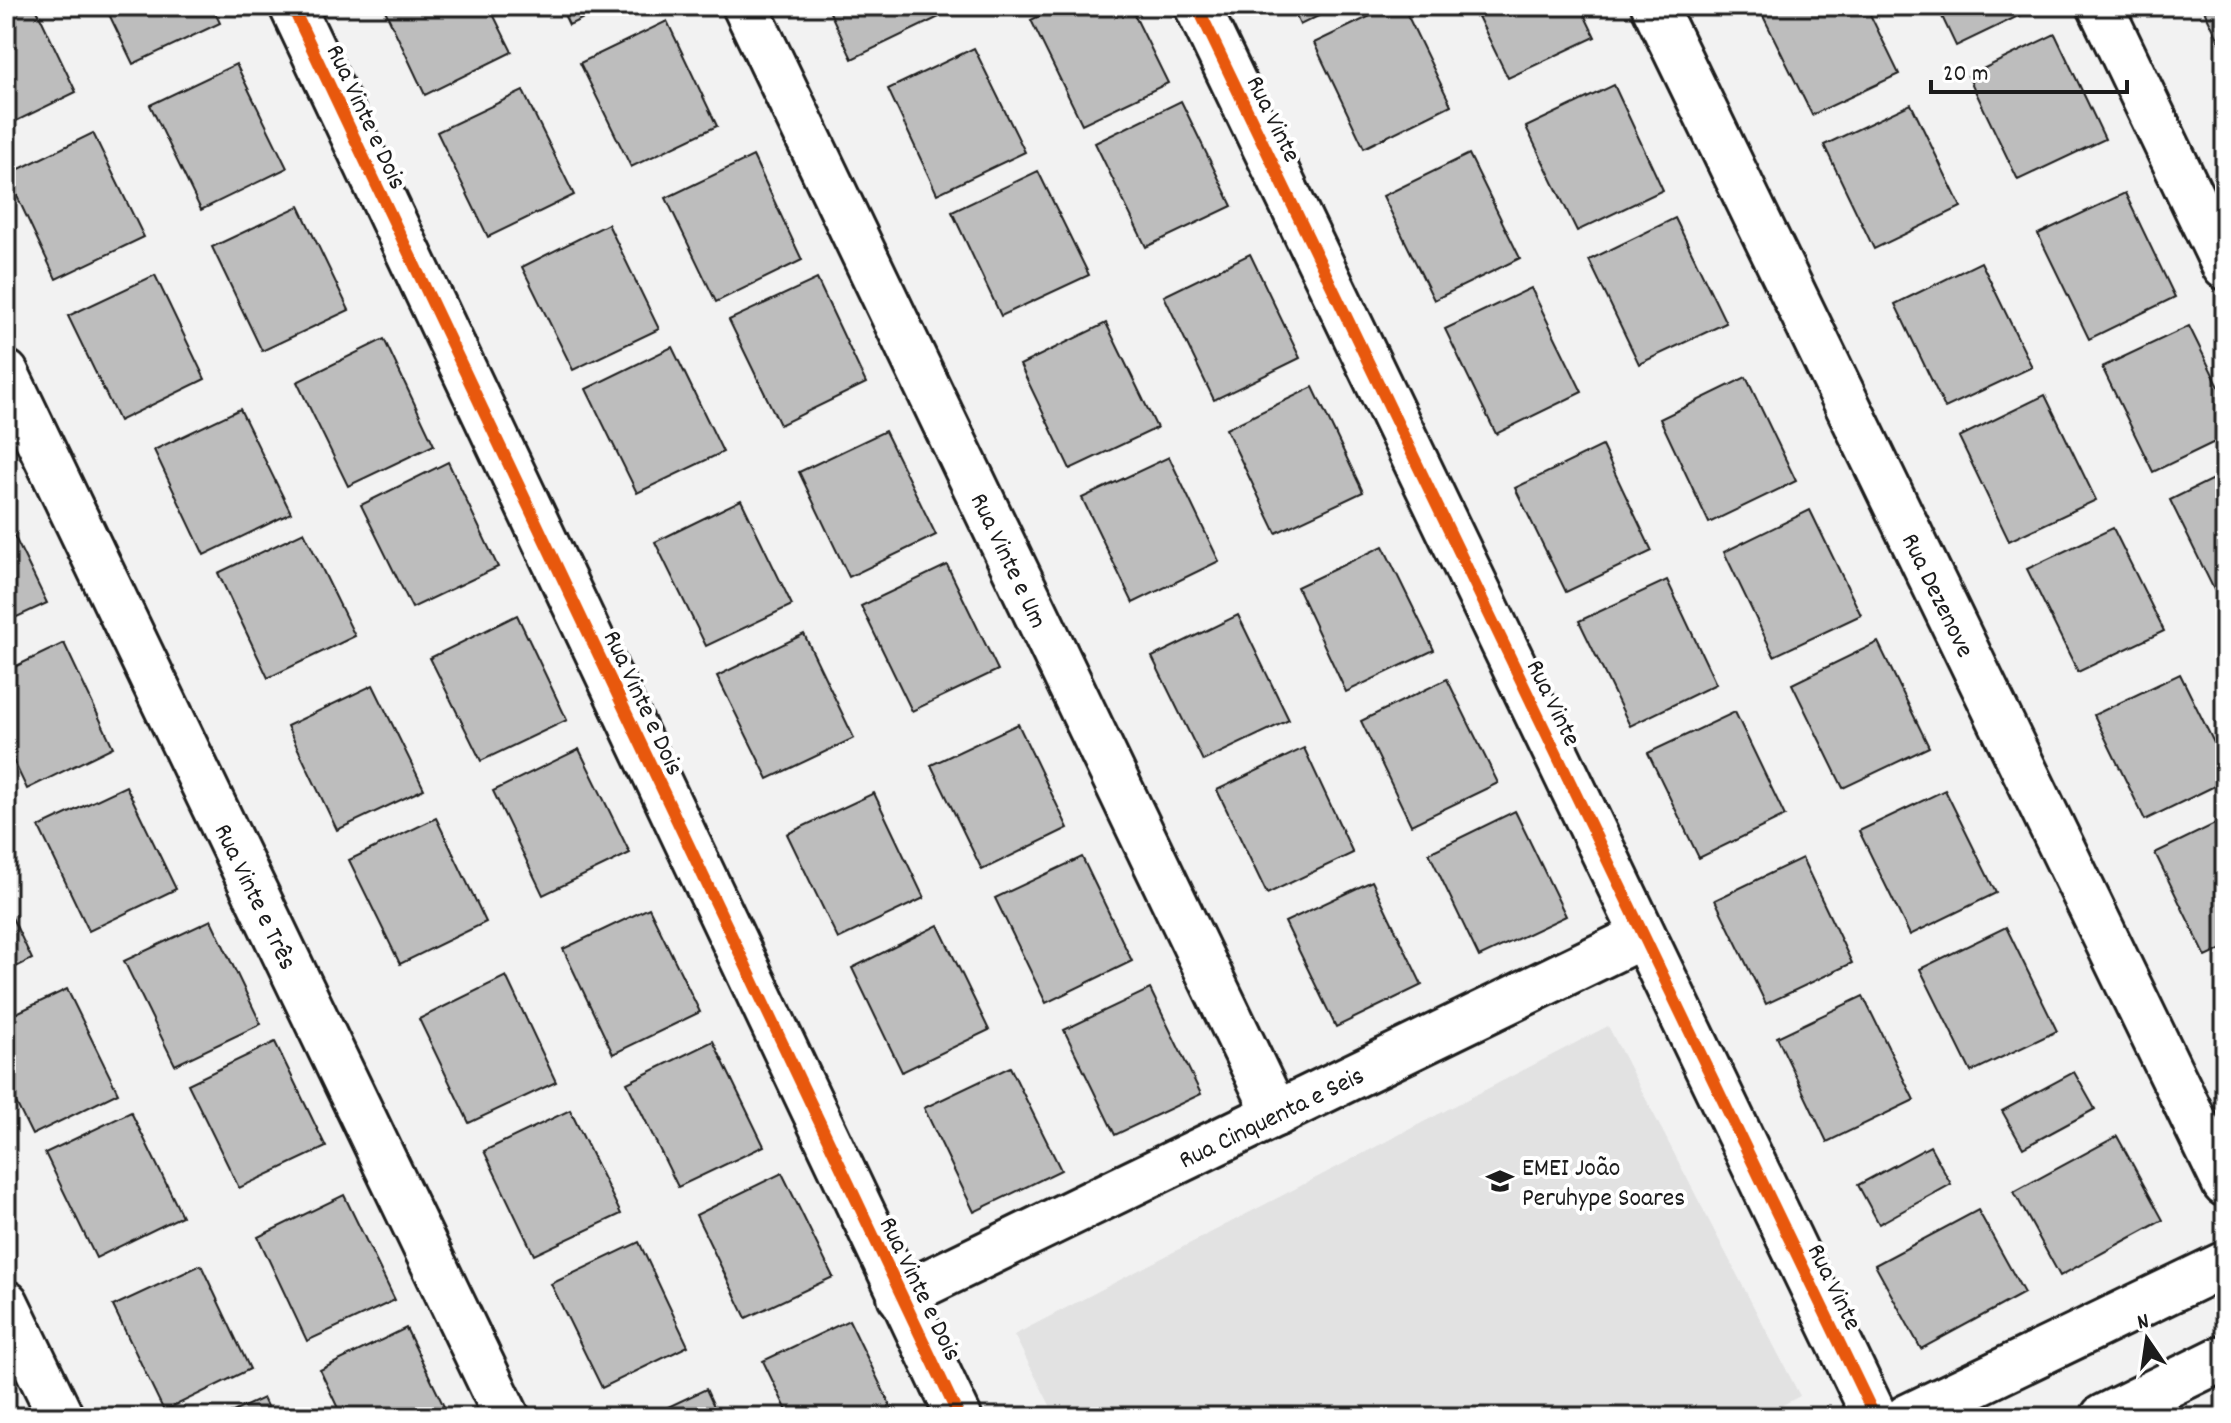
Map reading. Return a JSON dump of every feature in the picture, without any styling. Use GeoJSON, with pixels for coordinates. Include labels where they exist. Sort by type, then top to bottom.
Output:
{"type":"FeatureCollection","features":[{"type":"Feature","properties":{"kind":"street","name":"Rua Vinte e Dois"},"geometry":{"type":"LineString","coordinates":[[292,6],[959,1417]]}},
{"type":"Feature","properties":{"kind":"street","name":"Rua Vinte e Um"},"geometry":{"type":"LineString","coordinates":[[745,6],[1276,1114]]}},
{"type":"Feature","properties":{"kind":"street","name":"Rua Vinte"},"geometry":{"type":"LineString","coordinates":[[1197,6],[1875,1417]]}},
{"type":"Feature","properties":{"kind":"street","name":"Rua Dezenove"},"geometry":{"type":"LineString","coordinates":[[1654,6],[2225,1184]]}},
{"type":"Feature","properties":{"kind":"street"},"geometry":{"type":"LineString","coordinates":[[2100,6],[2225,267]]}},
{"type":"Feature","properties":{"kind":"street","name":"Rua Vinte e Três"},"geometry":{"type":"LineString","coordinates":[[6,373],[507,1417]]}},
{"type":"Feature","properties":{"kind":"street","name":"Rua Cinquenta e Seis"},"geometry":{"type":"LineString","coordinates":[[900,1296],[1642,936]]}},
{"type":"Feature","properties":{"kind":"street"},"geometry":{"type":"LineString","coordinates":[[1907,1417],[2225,1264]]}},
{"type":"Feature","properties":{"kind":"street"},"geometry":{"type":"LineString","coordinates":[[6,1303],[61,1417]]}},
{"type":"Feature","properties":{"kind":"street"},"geometry":{"type":"LineString","coordinates":[[2103,1417],[2225,1357]]}},
{"type":"Feature","properties":{"kind":"shaded area","name":"EMEI João Peruhype Soares"},"geometry":{"type":"Polygon","coordinates":[[[1608,1026],[1800,1396],[1760,1417],[1056,1417],[1014,1335],[1608,1026]]]}},
{"type":"Feature","properties":{"kind":"building"},"geometry":{"type":"Polygon","coordinates":[[[6,6],[35,6],[76,92],[6,126],[6,6]]]}},
{"type":"Feature","properties":{"kind":"building"},"geometry":{"type":"Polygon","coordinates":[[[105,6],[212,6],[220,23],[133,64],[105,6]]]}},
{"type":"Feature","properties":{"kind":"building"},"geometry":{"type":"Polygon","coordinates":[[[383,6],[489,6],[512,52],[425,95],[383,6]]]}},
{"type":"Feature","properties":{"kind":"building"},"geometry":{"type":"Polygon","coordinates":[[[560,6],[609,6],[569,25],[560,6]]]}},
{"type":"Feature","properties":{"kind":"building"},"geometry":{"type":"Polygon","coordinates":[[[827,6],[934,6],[939,17],[852,59],[827,6]]]}},
{"type":"Feature","properties":{"kind":"building"},"geometry":{"type":"Polygon","coordinates":[[[1060,6],[1130,6],[1168,83],[1082,124],[1031,20],[1060,6]]]}},
{"type":"Feature","properties":{"kind":"building"},"geometry":{"type":"Polygon","coordinates":[[[1291,6],[1339,6],[1300,25],[1291,6]]]}},
{"type":"Feature","properties":{"kind":"building"},"geometry":{"type":"Polygon","coordinates":[[[1391,6],[1403,6],[1451,105],[1364,148],[1314,43],[1391,6]]]}},
{"type":"Feature","properties":{"kind":"building"},"geometry":{"type":"Polygon","coordinates":[[[1473,6],[1580,6],[1595,37],[1508,78],[1473,6]]]}},
{"type":"Feature","properties":{"kind":"building"},"geometry":{"type":"Polygon","coordinates":[[[1773,6],[1866,6],[1899,74],[1812,115],[1761,12],[1773,6]]]}},
{"type":"Feature","properties":{"kind":"building"},"geometry":{"type":"Polygon","coordinates":[[[1937,6],[2039,6],[1956,46],[1937,6]]]}},
{"type":"Feature","properties":{"kind":"building"},"geometry":{"type":"Polygon","coordinates":[[[2202,6],[2225,6],[2225,53],[2202,6]]]}},
{"type":"Feature","properties":{"kind":"building"},"geometry":{"type":"Polygon","coordinates":[[[667,21],[717,126],[631,167],[580,63],[667,21]]]}},
{"type":"Feature","properties":{"kind":"building"},"geometry":{"type":"Polygon","coordinates":[[[2055,34],[2105,139],[2018,180],[1968,76],[2055,34]]]}},
{"type":"Feature","properties":{"kind":"building"},"geometry":{"type":"Polygon","coordinates":[[[974,48],[1025,152],[937,194],[888,89],[974,48]]]}},
{"type":"Feature","properties":{"kind":"building"},"geometry":{"type":"Polygon","coordinates":[[[236,64],[287,168],[201,210],[150,105],[236,64]]]}},
{"type":"Feature","properties":{"kind":"building"},"geometry":{"type":"Polygon","coordinates":[[[1614,85],[1663,190],[1577,231],[1526,127],[1614,85]]]}},
{"type":"Feature","properties":{"kind":"building"},"geometry":{"type":"Polygon","coordinates":[[[523,91],[574,195],[488,237],[437,132],[523,91]]]}},
{"type":"Feature","properties":{"kind":"building"},"geometry":{"type":"Polygon","coordinates":[[[1181,101],[1232,206],[1146,247],[1095,143],[1181,101]]]}},
{"type":"Feature","properties":{"kind":"building"},"geometry":{"type":"Polygon","coordinates":[[[1911,104],[1961,207],[1874,249],[1824,145],[1911,104]]]}},
{"type":"Feature","properties":{"kind":"building"},"geometry":{"type":"Polygon","coordinates":[[[93,133],[144,237],[56,279],[7,175],[93,133]]]}},
{"type":"Feature","properties":{"kind":"building"},"geometry":{"type":"Polygon","coordinates":[[[1469,154],[1520,258],[1434,300],[1383,196],[1469,154]]]}},
{"type":"Feature","properties":{"kind":"building"},"geometry":{"type":"Polygon","coordinates":[[[753,156],[802,260],[716,302],[666,198],[753,156]]]}},
{"type":"Feature","properties":{"kind":"building"},"geometry":{"type":"Polygon","coordinates":[[[1038,171],[1089,275],[1001,316],[952,212],[1038,171]]]}},
{"type":"Feature","properties":{"kind":"building"},"geometry":{"type":"Polygon","coordinates":[[[2125,193],[2175,297],[2089,339],[2038,234],[2125,193]]]}},
{"type":"Feature","properties":{"kind":"building"},"geometry":{"type":"Polygon","coordinates":[[[299,206],[349,310],[262,351],[212,247],[299,206]]]}},
{"type":"Feature","properties":{"kind":"building"},"geometry":{"type":"Polygon","coordinates":[[[1675,218],[1726,323],[1639,364],[1589,260],[1675,218]]]}},
{"type":"Feature","properties":{"kind":"building"},"geometry":{"type":"Polygon","coordinates":[[[608,224],[659,329],[573,370],[522,267],[608,224]]]}},
{"type":"Feature","properties":{"kind":"building"},"geometry":{"type":"Polygon","coordinates":[[[1250,254],[1300,358],[1214,400],[1164,296],[1250,254]]]}},
{"type":"Feature","properties":{"kind":"building"},"geometry":{"type":"Polygon","coordinates":[[[1981,262],[2032,367],[1945,408],[1895,304],[1981,262]]]}},
{"type":"Feature","properties":{"kind":"building"},"geometry":{"type":"Polygon","coordinates":[[[155,275],[205,379],[119,421],[68,316],[155,275]]]}},
{"type":"Feature","properties":{"kind":"building"},"geometry":{"type":"Polygon","coordinates":[[[817,279],[866,383],[780,425],[729,320],[817,279]]]}},
{"type":"Feature","properties":{"kind":"building"},"geometry":{"type":"Polygon","coordinates":[[[1531,288],[1582,392],[1496,434],[1445,329],[1531,288]]]}},
{"type":"Feature","properties":{"kind":"building"},"geometry":{"type":"Polygon","coordinates":[[[1106,323],[1157,428],[1070,469],[1020,365],[1106,323]]]}},
{"type":"Feature","properties":{"kind":"building"},"geometry":{"type":"Polygon","coordinates":[[[2189,326],[2225,399],[2225,437],[2153,472],[2102,367],[2189,326]]]}},
{"type":"Feature","properties":{"kind":"building"},"geometry":{"type":"Polygon","coordinates":[[[384,339],[434,445],[348,486],[297,382],[384,339]]]}},
{"type":"Feature","properties":{"kind":"building"},"geometry":{"type":"Polygon","coordinates":[[[672,347],[723,452],[637,493],[586,389],[672,347]]]}},
{"type":"Feature","properties":{"kind":"building"},"geometry":{"type":"Polygon","coordinates":[[[1746,377],[1796,481],[1709,523],[1660,419],[1746,377]]]}},
{"type":"Feature","properties":{"kind":"building"},"geometry":{"type":"Polygon","coordinates":[[[1313,387],[1363,492],[1276,533],[1226,429],[1313,387]]]}},
{"type":"Feature","properties":{"kind":"building"},"geometry":{"type":"Polygon","coordinates":[[[2045,395],[2096,500],[2009,541],[1959,437],[2045,395]]]}},
{"type":"Feature","properties":{"kind":"building"},"geometry":{"type":"Polygon","coordinates":[[[240,409],[291,513],[204,555],[154,450],[240,409]]]}},
{"type":"Feature","properties":{"kind":"building"},"geometry":{"type":"Polygon","coordinates":[[[885,431],[936,535],[849,577],[799,472],[885,431]]]}},
{"type":"Feature","properties":{"kind":"building"},"geometry":{"type":"Polygon","coordinates":[[[1602,446],[1652,551],[1566,592],[1515,488],[1602,446]]]}},
{"type":"Feature","properties":{"kind":"building"},"geometry":{"type":"Polygon","coordinates":[[[1169,457],[1219,561],[1133,603],[1082,498],[1169,457]]]}},
{"type":"Feature","properties":{"kind":"building"},"geometry":{"type":"Polygon","coordinates":[[[448,462],[498,567],[412,608],[361,505],[448,462]]]}},
{"type":"Feature","properties":{"kind":"building"},"geometry":{"type":"Polygon","coordinates":[[[2225,473],[2225,602],[2221,604],[2170,500],[2225,473]]]}},
{"type":"Feature","properties":{"kind":"building"},"geometry":{"type":"Polygon","coordinates":[[[741,500],[792,605],[706,646],[655,542],[741,500]]]}},
{"type":"Feature","properties":{"kind":"building"},"geometry":{"type":"Polygon","coordinates":[[[1810,510],[1861,615],[1774,656],[1724,552],[1810,510]]]}},
{"type":"Feature","properties":{"kind":"building"},"geometry":{"type":"Polygon","coordinates":[[[6,519],[47,603],[6,622],[6,519]]]}},
{"type":"Feature","properties":{"kind":"building"},"geometry":{"type":"Polygon","coordinates":[[[2113,528],[2164,631],[2078,672],[2027,569],[2113,528]]]}},
{"type":"Feature","properties":{"kind":"building"},"geometry":{"type":"Polygon","coordinates":[[[304,532],[355,636],[268,678],[218,573],[304,532]]]}},
{"type":"Feature","properties":{"kind":"building"},"geometry":{"type":"Polygon","coordinates":[[[1383,546],[1434,650],[1346,692],[1297,587],[1383,546]]]}},
{"type":"Feature","properties":{"kind":"building"},"geometry":{"type":"Polygon","coordinates":[[[947,565],[998,670],[912,711],[861,606],[947,565]]]}},
{"type":"Feature","properties":{"kind":"building"},"geometry":{"type":"Polygon","coordinates":[[[1667,580],[1716,684],[1630,726],[1579,621],[1667,580]]]}},
{"type":"Feature","properties":{"kind":"building"},"geometry":{"type":"Polygon","coordinates":[[[517,615],[567,720],[481,761],[430,658],[517,615]]]}},
{"type":"Feature","properties":{"kind":"building"},"geometry":{"type":"Polygon","coordinates":[[[1238,615],[1289,720],[1203,761],[1152,657],[1238,615]]]}},
{"type":"Feature","properties":{"kind":"building"},"geometry":{"type":"Polygon","coordinates":[[[804,634],[854,738],[768,779],[717,676],[804,634]]]}},
{"type":"Feature","properties":{"kind":"building"},"geometry":{"type":"Polygon","coordinates":[[[1878,642],[1929,747],[1843,788],[1792,684],[1878,642]]]}},
{"type":"Feature","properties":{"kind":"building"},"geometry":{"type":"Polygon","coordinates":[[[64,643],[113,747],[27,789],[6,745],[6,671],[64,643]]]}},
{"type":"Feature","properties":{"kind":"building"},"geometry":{"type":"Polygon","coordinates":[[[2180,674],[2225,765],[2225,781],[2145,820],[2094,715],[2180,674]]]}},
{"type":"Feature","properties":{"kind":"building"},"geometry":{"type":"Polygon","coordinates":[[[1447,679],[1498,783],[1411,825],[1361,721],[1447,679]]]}},
{"type":"Feature","properties":{"kind":"building"},"geometry":{"type":"Polygon","coordinates":[[[373,685],[424,789],[337,830],[287,726],[373,685]]]}},
{"type":"Feature","properties":{"kind":"building"},"geometry":{"type":"Polygon","coordinates":[[[1735,712],[1785,816],[1699,858],[1648,753],[1735,712]]]}},
{"type":"Feature","properties":{"kind":"building"},"geometry":{"type":"Polygon","coordinates":[[[1018,724],[1068,828],[982,870],[931,765],[1018,724]]]}},
{"type":"Feature","properties":{"kind":"building"},"geometry":{"type":"Polygon","coordinates":[[[1304,748],[1353,853],[1267,894],[1217,790],[1304,748]]]}},
{"type":"Feature","properties":{"kind":"building"},"geometry":{"type":"Polygon","coordinates":[[[579,749],[630,853],[543,895],[493,791],[579,749]]]}},
{"type":"Feature","properties":{"kind":"building"},"geometry":{"type":"Polygon","coordinates":[[[126,786],[176,889],[89,931],[39,827],[126,786]]]}},
{"type":"Feature","properties":{"kind":"building"},"geometry":{"type":"Polygon","coordinates":[[[1945,790],[1996,893],[1910,935],[1859,831],[1945,790]]]}},
{"type":"Feature","properties":{"kind":"building"},"geometry":{"type":"Polygon","coordinates":[[[874,793],[924,898],[838,939],[787,834],[874,793]]]}},
{"type":"Feature","properties":{"kind":"building"},"geometry":{"type":"Polygon","coordinates":[[[1515,811],[1566,916],[1479,957],[1429,853],[1515,811]]]}},
{"type":"Feature","properties":{"kind":"building"},"geometry":{"type":"Polygon","coordinates":[[[436,818],[486,922],[400,964],[349,860],[436,818]]]}},
{"type":"Feature","properties":{"kind":"building"},"geometry":{"type":"Polygon","coordinates":[[[2225,819],[2225,948],[2206,957],[2155,853],[2225,819]]]}},
{"type":"Feature","properties":{"kind":"building"},"geometry":{"type":"Polygon","coordinates":[[[1082,857],[1132,961],[1046,1003],[995,898],[1082,857]]]}},
{"type":"Feature","properties":{"kind":"building"},"geometry":{"type":"Polygon","coordinates":[[[1802,858],[1852,963],[1766,1004],[1715,900],[1802,858]]]}},
{"type":"Feature","properties":{"kind":"building"},"geometry":{"type":"Polygon","coordinates":[[[1372,881],[1422,985],[1336,1027],[1285,922],[1372,881]]]}},
{"type":"Feature","properties":{"kind":"building"},"geometry":{"type":"Polygon","coordinates":[[[6,905],[32,959],[6,972],[6,905]]]}},
{"type":"Feature","properties":{"kind":"building"},"geometry":{"type":"Polygon","coordinates":[[[649,908],[700,1012],[613,1054],[563,949],[649,908]]]}},
{"type":"Feature","properties":{"kind":"building"},"geometry":{"type":"Polygon","coordinates":[[[211,920],[261,1024],[175,1065],[124,961],[211,920]]]}},
{"type":"Feature","properties":{"kind":"building"},"geometry":{"type":"Polygon","coordinates":[[[938,925],[989,1030],[902,1072],[852,968],[938,925]]]}},
{"type":"Feature","properties":{"kind":"building"},"geometry":{"type":"Polygon","coordinates":[[[2006,927],[2057,1031],[1971,1072],[1920,969],[2006,927]]]}},
{"type":"Feature","properties":{"kind":"building"},"geometry":{"type":"Polygon","coordinates":[[[506,976],[556,1082],[469,1123],[419,1019],[506,976]]]}},
{"type":"Feature","properties":{"kind":"building"},"geometry":{"type":"Polygon","coordinates":[[[67,989],[118,1093],[32,1135],[6,1082],[6,1018],[67,989]]]}},
{"type":"Feature","properties":{"kind":"building"},"geometry":{"type":"Polygon","coordinates":[[[1150,989],[1201,1094],[1115,1135],[1064,1030],[1150,989]]]}},
{"type":"Feature","properties":{"kind":"building"},"geometry":{"type":"Polygon","coordinates":[[[1863,996],[1914,1100],[1827,1142],[1777,1037],[1863,996]]]}},
{"type":"Feature","properties":{"kind":"building"},"geometry":{"type":"Polygon","coordinates":[[[713,1041],[764,1146],[678,1187],[627,1083],[713,1041]]]}},
{"type":"Feature","properties":{"kind":"building"},"geometry":{"type":"Polygon","coordinates":[[[275,1042],[326,1147],[239,1188],[188,1084],[275,1042]]]}},
{"type":"Feature","properties":{"kind":"building"},"geometry":{"type":"Polygon","coordinates":[[[1010,1067],[1061,1170],[974,1212],[924,1108],[1010,1067]]]}},
{"type":"Feature","properties":{"kind":"building"},"geometry":{"type":"Polygon","coordinates":[[[2074,1072],[2095,1109],[2023,1148],[2002,1111],[2074,1072]]]}},
{"type":"Feature","properties":{"kind":"building"},"geometry":{"type":"Polygon","coordinates":[[[570,1110],[621,1214],[534,1255],[484,1151],[570,1110]]]}},
{"type":"Feature","properties":{"kind":"building"},"geometry":{"type":"Polygon","coordinates":[[[131,1112],[182,1216],[96,1258],[45,1153],[131,1112]]]}},
{"type":"Feature","properties":{"kind":"building"},"geometry":{"type":"Polygon","coordinates":[[[2117,1136],[2163,1220],[2060,1276],[2014,1192],[2117,1136]]]}},
{"type":"Feature","properties":{"kind":"building"},"geometry":{"type":"Polygon","coordinates":[[[1930,1146],[1951,1184],[1879,1224],[1858,1185],[1930,1146]]]}},
{"type":"Feature","properties":{"kind":"building"},"geometry":{"type":"Polygon","coordinates":[[[782,1173],[833,1277],[746,1318],[696,1215],[782,1173]]]}},
{"type":"Feature","properties":{"kind":"building"},"geometry":{"type":"Polygon","coordinates":[[[344,1195],[395,1300],[307,1341],[258,1237],[344,1195]]]}},
{"type":"Feature","properties":{"kind":"building"},"geometry":{"type":"Polygon","coordinates":[[[1978,1210],[2024,1293],[1921,1349],[1875,1265],[1978,1210]]]}},
{"type":"Feature","properties":{"kind":"building"},"geometry":{"type":"Polygon","coordinates":[[[639,1242],[688,1346],[602,1388],[551,1284],[639,1242]]]}},
{"type":"Feature","properties":{"kind":"building"},"geometry":{"type":"Polygon","coordinates":[[[201,1265],[250,1369],[164,1411],[113,1306],[201,1265]]]}},
{"type":"Feature","properties":{"kind":"building"},"geometry":{"type":"Polygon","coordinates":[[[849,1320],[896,1417],[790,1417],[763,1361],[849,1320]]]}},
{"type":"Feature","properties":{"kind":"building"},"geometry":{"type":"Polygon","coordinates":[[[406,1328],[449,1417],[342,1417],[320,1370],[406,1328]]]}},
{"type":"Feature","properties":{"kind":"building"},"geometry":{"type":"Polygon","coordinates":[[[706,1389],[719,1417],[647,1417],[706,1389]]]}},
{"type":"Feature","properties":{"kind":"building"},"geometry":{"type":"Polygon","coordinates":[[[263,1398],[272,1417],[222,1417],[263,1398]]]}},
{"type":"Feature","properties":{"kind":"cycle path"},"geometry":{"type":"LineString","coordinates":[[292,6],[959,1417]]}},
{"type":"Feature","properties":{"kind":"cycle path"},"geometry":{"type":"LineString","coordinates":[[1197,6],[1875,1417]]}},
{"type":"Feature","properties":{"kind":"place","name":"EMEI João Peruhype Soares"},"geometry":{"type":"Point","coordinates":[1500,1181]}}]}
